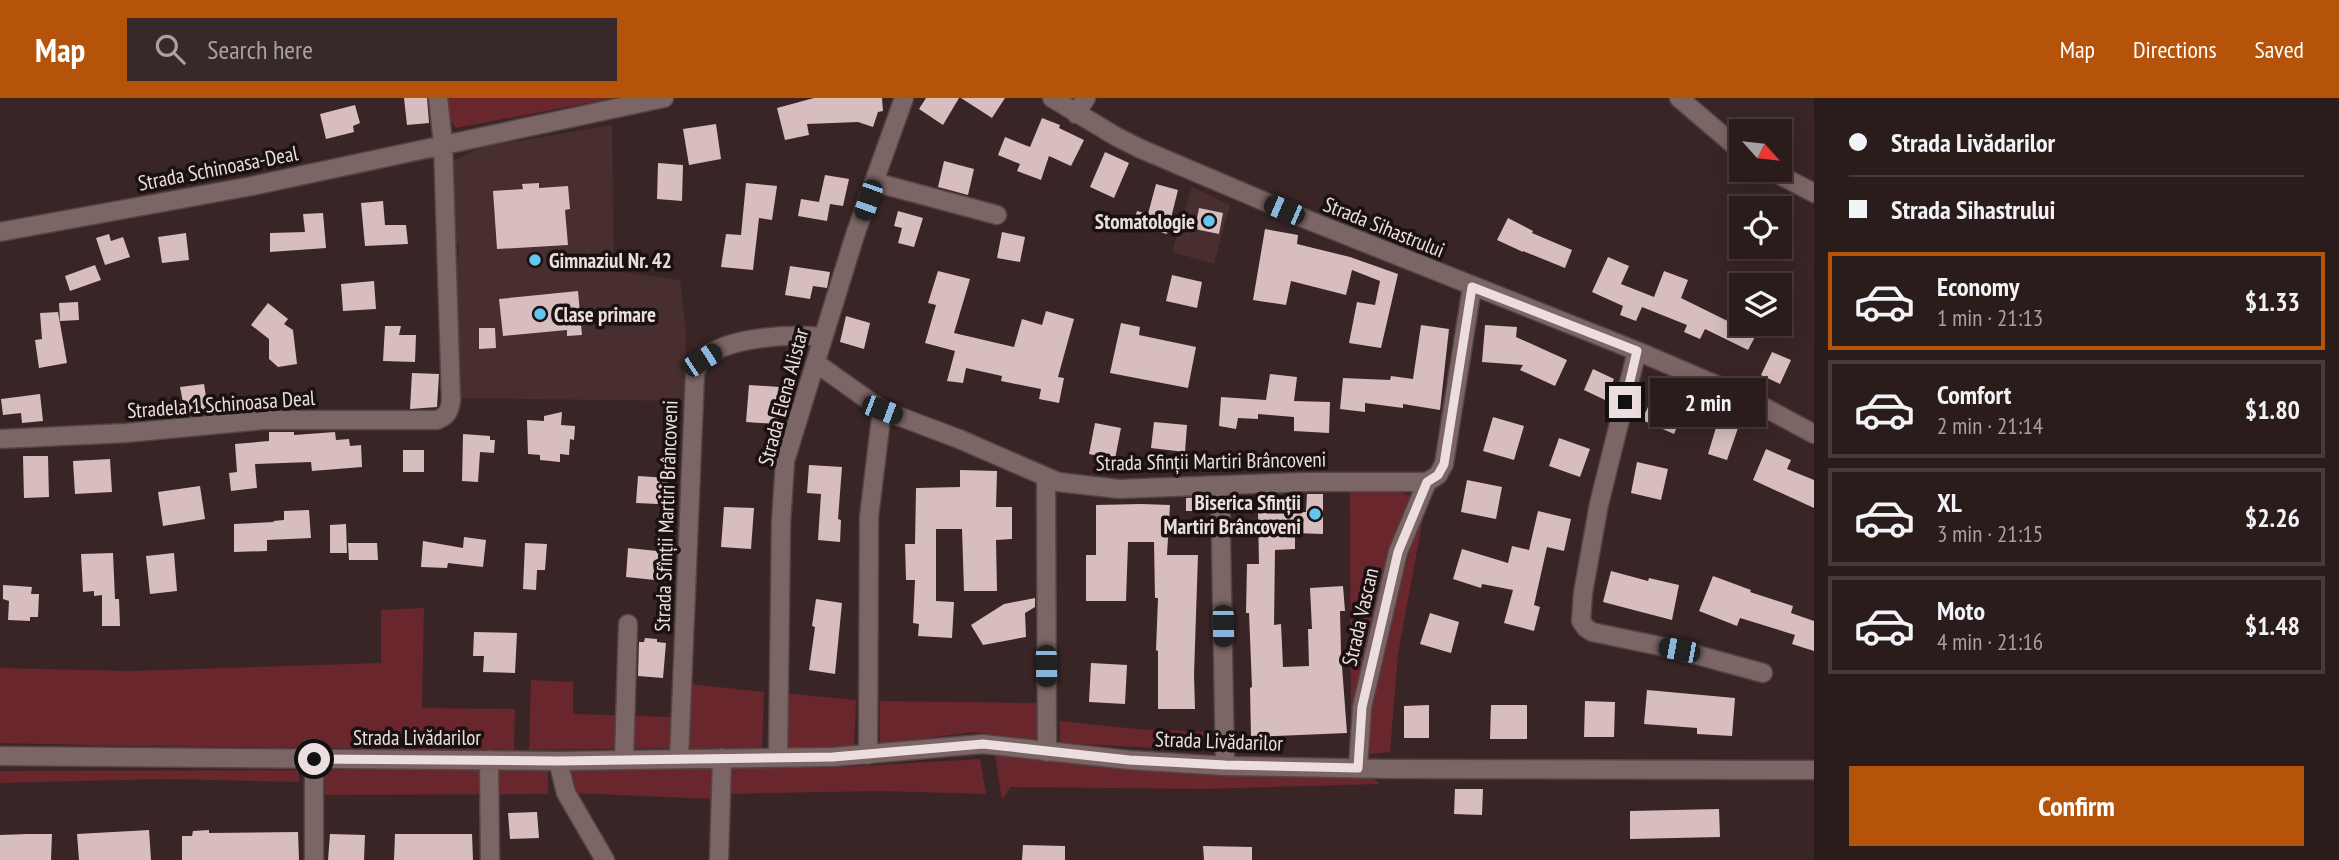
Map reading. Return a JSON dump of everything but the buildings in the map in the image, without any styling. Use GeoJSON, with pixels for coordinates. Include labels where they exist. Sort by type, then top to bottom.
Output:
{"type":"FeatureCollection","features":[{"type":"Feature","properties":{"kind":"street"},"geometry":{"type":"LineString","coordinates":[[438,98],[443,143]]}},
{"type":"Feature","properties":{"kind":"street","name":"Strada Schinoasa-Deal"},"geometry":{"type":"LineString","coordinates":[[0,232],[252,186],[443,143],[664,98]]}},
{"type":"Feature","properties":{"kind":"street"},"geometry":{"type":"LineString","coordinates":[[904,98],[874,182],[997,215]]}},
{"type":"Feature","properties":{"kind":"street","name":"Strada Sihastrului"},"geometry":{"type":"LineString","coordinates":[[1052,98],[1141,149],[1472,287],[1637,351],[1749,399],[1814,434]]}},
{"type":"Feature","properties":{"kind":"street"},"geometry":{"type":"LineString","coordinates":[[1076,114],[1086,98]]}},
{"type":"Feature","properties":{"kind":"street"},"geometry":{"type":"LineString","coordinates":[[1679,98],[1729,141]]}},
{"type":"Feature","properties":{"kind":"street","name":"Stradela 1 Schinoasa Deal"},"geometry":{"type":"LineString","coordinates":[[0,439],[126,433],[263,420],[437,420],[444,417],[450,410],[451,400],[443,143]]}},
{"type":"Feature","properties":{"kind":"street","name":"Strada Elena Alistar"},"geometry":{"type":"LineString","coordinates":[[778,758],[781,523],[785,461],[822,337],[874,182]]}},
{"type":"Feature","properties":{"kind":"street"},"geometry":{"type":"LineString","coordinates":[[1792,182],[1814,193]]}},
{"type":"Feature","properties":{"kind":"street"},"geometry":{"type":"LineString","coordinates":[[1427,482],[1438,475],[1444,464],[1472,287]]}},
{"type":"Feature","properties":{"kind":"street","name":"Strada Sfînții Martiri Brâncoveni"},"geometry":{"type":"LineString","coordinates":[[679,759],[695,373],[702,360],[715,351],[738,343],[778,336],[822,337]]}},
{"type":"Feature","properties":{"kind":"street"},"geometry":{"type":"LineString","coordinates":[[1637,351],[1599,504],[1581,621],[1592,632],[1679,650],[1763,673]]}},
{"type":"Feature","properties":{"kind":"street","name":"Strada Sfinții Martiri Brâncoveni"},"geometry":{"type":"LineString","coordinates":[[816,363],[882,410],[959,439],[1058,482],[1119,489],[1307,482],[1427,482]]}},
{"type":"Feature","properties":{"kind":"street"},"geometry":{"type":"LineString","coordinates":[[868,755],[869,517],[882,410]]}},
{"type":"Feature","properties":{"kind":"street"},"geometry":{"type":"LineString","coordinates":[[1046,478],[1047,752]]}},
{"type":"Feature","properties":{"kind":"street","name":"Strada Vascan"},"geometry":{"type":"LineString","coordinates":[[1358,768],[1362,707],[1398,552],[1427,482]]}},
{"type":"Feature","properties":{"kind":"street"},"geometry":{"type":"LineString","coordinates":[[1220,486],[1225,765]]}},
{"type":"Feature","properties":{"kind":"street"},"geometry":{"type":"LineString","coordinates":[[624,760],[628,624]]}},
{"type":"Feature","properties":{"kind":"street","name":"Strada Livădarilor"},"geometry":{"type":"LineString","coordinates":[[0,757],[558,761],[868,755],[983,744],[1047,752],[1225,765],[1814,770]]}},
{"type":"Feature","properties":{"kind":"street"},"geometry":{"type":"LineString","coordinates":[[719,860],[722,758]]}},
{"type":"Feature","properties":{"kind":"street"},"geometry":{"type":"LineString","coordinates":[[314,759],[314,860]]}},
{"type":"Feature","properties":{"kind":"street"},"geometry":{"type":"LineString","coordinates":[[489,760],[490,860]]}},
{"type":"Feature","properties":{"kind":"street"},"geometry":{"type":"LineString","coordinates":[[558,761],[566,793],[605,860]]}},
{"type":"Feature","properties":{"kind":"shaded area"},"geometry":{"type":"Polygon","coordinates":[[[442,98],[615,98],[456,128],[442,110],[442,98]]]}},
{"type":"Feature","properties":{"kind":"shaded area","name":"Gimnaziul Nr. 42"},"geometry":{"type":"Polygon","coordinates":[[[612,125],[614,271],[680,280],[686,332],[684,401],[459,398],[454,264],[459,245],[452,239],[448,168],[454,160],[483,147],[612,125]]]}},
{"type":"Feature","properties":{"kind":"shaded area"},"geometry":{"type":"Polygon","coordinates":[[[1192,187],[1230,205],[1214,264],[1172,252],[1192,187]]]}},
{"type":"Feature","properties":{"kind":"shaded area"},"geometry":{"type":"Polygon","coordinates":[[[1350,491],[1398,491],[1414,498],[1351,750],[1350,491]]]}},
{"type":"Feature","properties":{"kind":"shaded area"},"geometry":{"type":"Polygon","coordinates":[[[1427,497],[1398,654],[1390,752],[1370,754],[1365,741],[1374,693],[1412,541],[1427,497]]]}},
{"type":"Feature","properties":{"kind":"shaded area"},"geometry":{"type":"Polygon","coordinates":[[[424,608],[422,708],[515,709],[514,750],[0,743],[0,668],[130,671],[381,663],[381,610],[424,608]]]}},
{"type":"Feature","properties":{"kind":"shaded area"},"geometry":{"type":"Polygon","coordinates":[[[531,680],[573,682],[573,714],[674,717],[673,748],[529,750],[531,680]]]}},
{"type":"Feature","properties":{"kind":"shaded area"},"geometry":{"type":"Polygon","coordinates":[[[691,684],[764,692],[762,750],[687,750],[691,684]]]}},
{"type":"Feature","properties":{"kind":"shaded area"},"geometry":{"type":"Polygon","coordinates":[[[783,693],[856,700],[854,748],[782,750],[783,693]]]}},
{"type":"Feature","properties":{"kind":"shaded area"},"geometry":{"type":"Polygon","coordinates":[[[880,701],[1039,703],[1037,740],[974,732],[880,744],[880,701]]]}},
{"type":"Feature","properties":{"kind":"shaded area"},"geometry":{"type":"Polygon","coordinates":[[[1060,721],[1137,729],[1214,732],[1214,751],[1060,743],[1060,721]]]}},
{"type":"Feature","properties":{"kind":"shaded area"},"geometry":{"type":"Polygon","coordinates":[[[995,755],[1196,775],[1368,775],[1380,784],[1203,789],[1011,787],[1002,800],[995,755]]]}},
{"type":"Feature","properties":{"kind":"shaded area"},"geometry":{"type":"Polygon","coordinates":[[[980,759],[986,794],[879,791],[731,794],[732,768],[824,768],[980,759]]]}},
{"type":"Feature","properties":{"kind":"shaded area"},"geometry":{"type":"Polygon","coordinates":[[[548,769],[548,794],[325,795],[324,770],[548,769]]]}},
{"type":"Feature","properties":{"kind":"shaded area"},"geometry":{"type":"Polygon","coordinates":[[[569,769],[713,769],[712,799],[572,793],[569,769]]]}},
{"type":"Feature","properties":{"kind":"shaded area"},"geometry":{"type":"Polygon","coordinates":[[[298,770],[300,782],[166,779],[0,783],[0,771],[298,770]]]}},
{"type":"Feature","properties":{"kind":"place","name":"Stomatologie"},"geometry":{"type":"Point","coordinates":[1209,221]}},
{"type":"Feature","properties":{"kind":"place","name":"Gimnaziul Nr. 42"},"geometry":{"type":"Point","coordinates":[535,260]}},
{"type":"Feature","properties":{"kind":"place","name":"Clase primare"},"geometry":{"type":"Point","coordinates":[540,314]}},
{"type":"Feature","properties":{"kind":"place","name":"Biserica Sfinții Martiri Brâncoveni"},"geometry":{"type":"Point","coordinates":[1315,514]}},
{"type":"Feature","properties":{"kind":"route"},"geometry":{"type":"LineString","coordinates":[[314,759],[558,761],[833,757],[983,744],[1129,760],[1358,768],[1362,707],[1398,552],[1427,482],[1438,475],[1444,464],[1472,287],[1637,351],[1625,402]]}}]}
